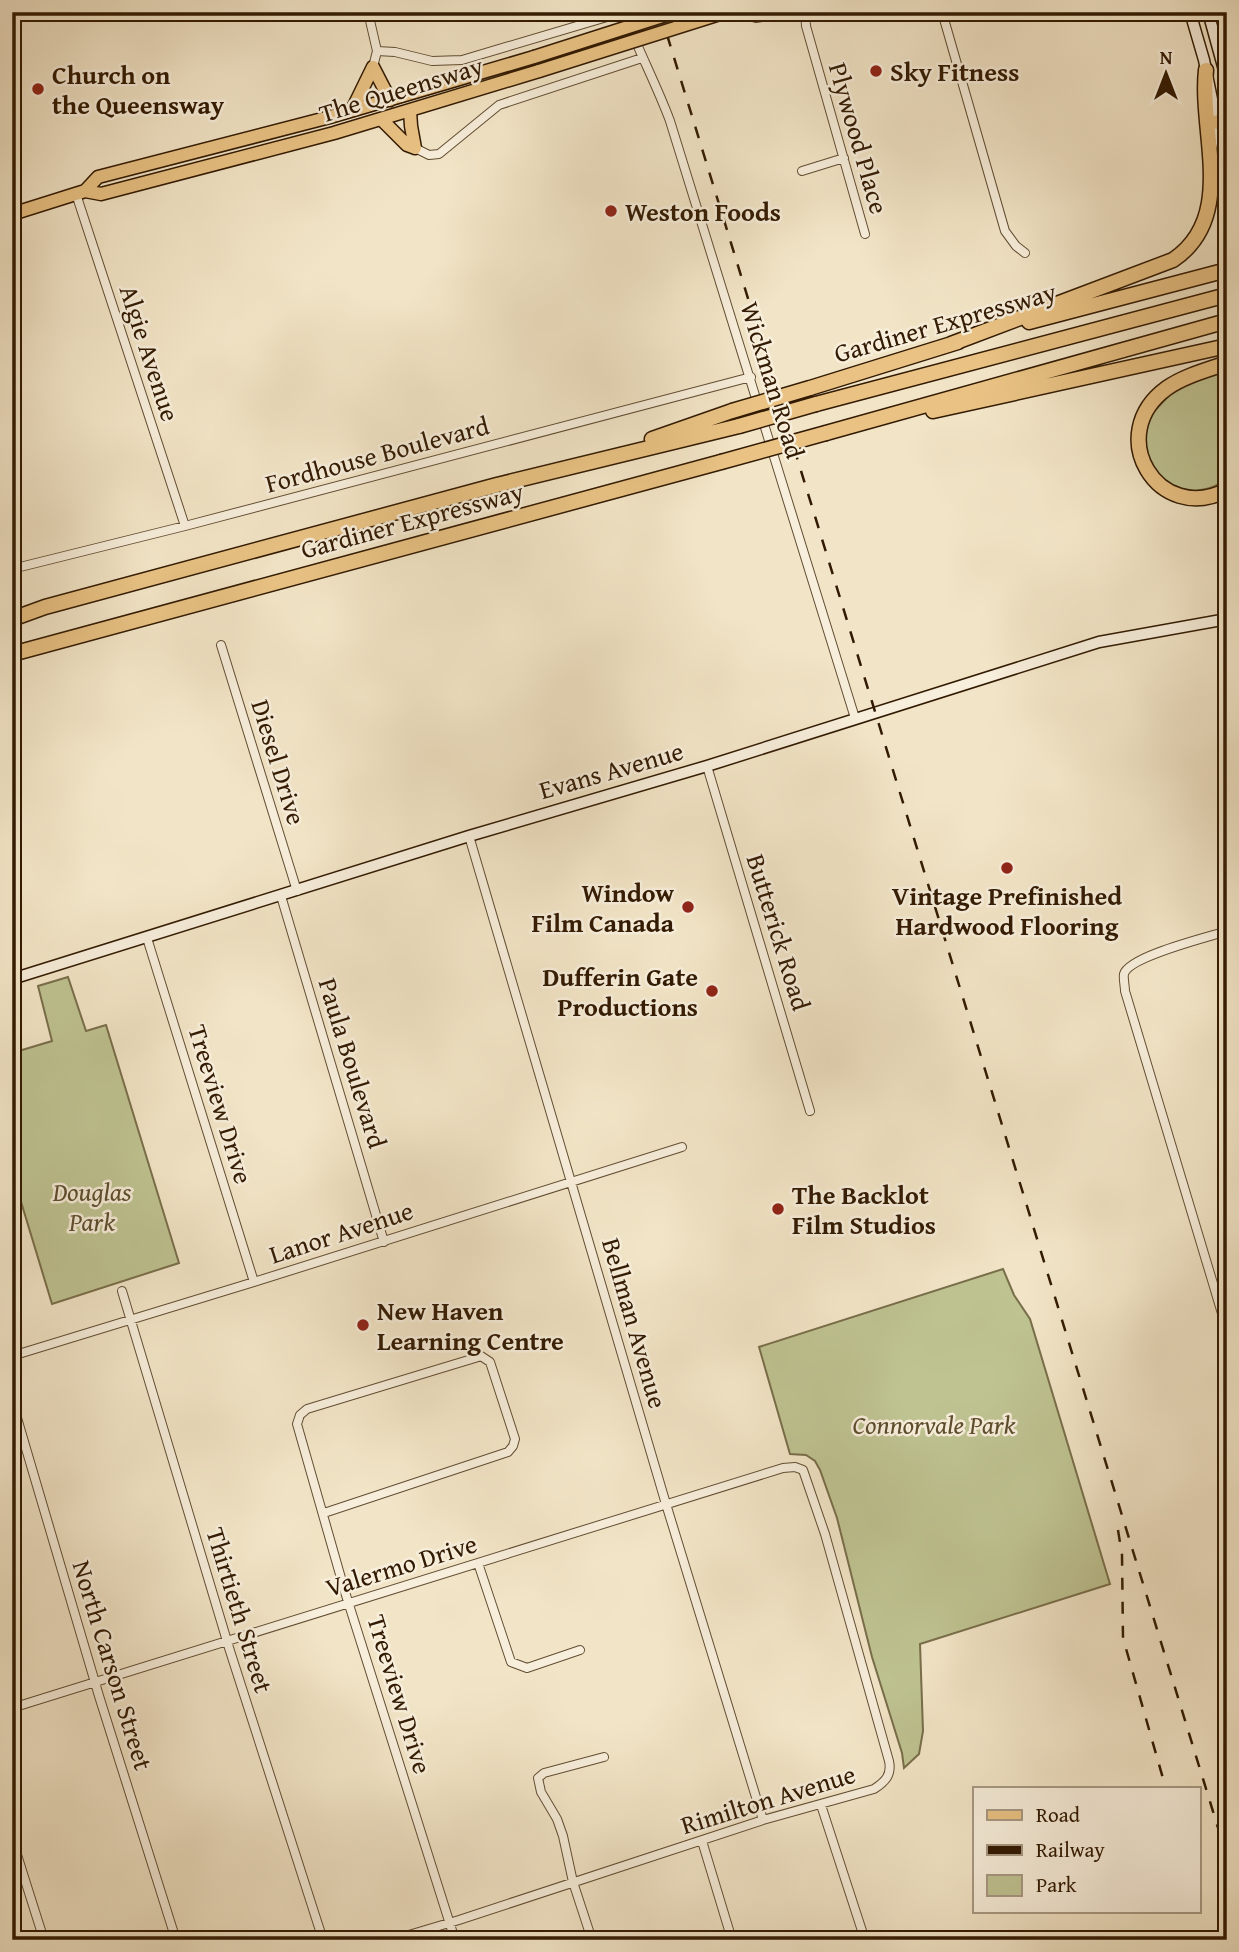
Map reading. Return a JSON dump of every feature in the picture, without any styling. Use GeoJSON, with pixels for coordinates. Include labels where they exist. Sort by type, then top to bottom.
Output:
{"type":"FeatureCollection","features":[{"type":"Feature","properties":{"kind":"highway"},"geometry":{"type":"LineString","coordinates":[[951,344],[1173,260],[1192,244],[1203,226],[1210,201],[1210,149],[1203,93],[1206,70]]}},
{"type":"Feature","properties":{"kind":"highway","name":"Gardiner Expressway"},"geometry":{"type":"LineString","coordinates":[[601,459],[732,411],[951,344],[1227,270]]}},
{"type":"Feature","properties":{"kind":"highway","name":"Gardiner Expressway"},"geometry":{"type":"LineString","coordinates":[[12,618],[601,459],[739,426],[1227,295]]}},
{"type":"Feature","properties":{"kind":"highway","name":"Gardiner Expressway"},"geometry":{"type":"LineString","coordinates":[[12,654],[721,462],[1227,321]]}},
{"type":"Feature","properties":{"kind":"highway","name":"Gardiner Expressway"},"geometry":{"type":"LineString","coordinates":[[825,433],[993,400],[1227,346]]}},
{"type":"Feature","properties":{"kind":"highway"},"geometry":{"type":"LineString","coordinates":[[1227,363],[1181,380],[1159,395],[1143,415],[1138,445],[1140,458],[1152,477],[1169,491],[1198,499],[1227,490]]}},
{"type":"Feature","properties":{"kind":"highway"},"geometry":{"type":"LineString","coordinates":[[12,610],[45,607]]}},
{"type":"Feature","properties":{"kind":"main road","name":"The Queensway"},"geometry":{"type":"LineString","coordinates":[[12,214],[80,192],[98,177],[390,100],[675,12]]}},
{"type":"Feature","properties":{"kind":"main road","name":"The Queensway"},"geometry":{"type":"LineString","coordinates":[[80,192],[101,194],[382,120],[726,12]]}},
{"type":"Feature","properties":{"kind":"main road"},"geometry":{"type":"LineString","coordinates":[[1190,12],[1222,121],[1227,173]]}},
{"type":"Feature","properties":{"kind":"main road"},"geometry":{"type":"LineString","coordinates":[[1208,12],[1227,81]]}},
{"type":"Feature","properties":{"kind":"main road"},"geometry":{"type":"LineString","coordinates":[[373,67],[390,100]]}},
{"type":"Feature","properties":{"kind":"main road"},"geometry":{"type":"LineString","coordinates":[[352,110],[373,67]]}},
{"type":"Feature","properties":{"kind":"main road"},"geometry":{"type":"LineString","coordinates":[[410,111],[415,148]]}},
{"type":"Feature","properties":{"kind":"main road"},"geometry":{"type":"LineString","coordinates":[[382,120],[407,145],[415,148]]}},
{"type":"Feature","properties":{"kind":"main road","name":"Evans Avenue"},"geometry":{"type":"LineString","coordinates":[[12,979],[469,836],[707,766],[1099,642],[1227,619]]}},
{"type":"Feature","properties":{"kind":"street"},"geometry":{"type":"LineString","coordinates":[[368,12],[377,51],[373,67]]}},
{"type":"Feature","properties":{"kind":"street"},"geometry":{"type":"LineString","coordinates":[[739,12],[755,18],[795,12]]}},
{"type":"Feature","properties":{"kind":"street","name":"Plywood Place"},"geometry":{"type":"LineString","coordinates":[[805,12],[806,26],[865,234]]}},
{"type":"Feature","properties":{"kind":"street"},"geometry":{"type":"LineString","coordinates":[[942,12],[1005,232],[1025,253]]}},
{"type":"Feature","properties":{"kind":"street","name":"Wickman Road"},"geometry":{"type":"LineString","coordinates":[[377,51],[432,61],[462,61],[615,16],[627,20],[670,121],[855,718]]}},
{"type":"Feature","properties":{"kind":"street"},"geometry":{"type":"LineString","coordinates":[[415,148],[429,155],[439,154],[499,105],[642,58]]}},
{"type":"Feature","properties":{"kind":"street"},"geometry":{"type":"LineString","coordinates":[[802,171],[844,158]]}},
{"type":"Feature","properties":{"kind":"street","name":"Algie Avenue"},"geometry":{"type":"LineString","coordinates":[[80,192],[185,526]]}},
{"type":"Feature","properties":{"kind":"street","name":"Fordhouse Boulevard"},"geometry":{"type":"LineString","coordinates":[[12,569],[751,377]]}},
{"type":"Feature","properties":{"kind":"street","name":"Diesel Drive"},"geometry":{"type":"LineString","coordinates":[[221,645],[297,891]]}},
{"type":"Feature","properties":{"kind":"street","name":"Butterick Road"},"geometry":{"type":"LineString","coordinates":[[707,766],[810,1111]]}},
{"type":"Feature","properties":{"kind":"street","name":"Bellman Avenue"},"geometry":{"type":"LineString","coordinates":[[469,836],[666,1504],[764,1820]]}},
{"type":"Feature","properties":{"kind":"street","name":"Paula Boulevard"},"geometry":{"type":"LineString","coordinates":[[281,895],[384,1242]]}},
{"type":"Feature","properties":{"kind":"street"},"geometry":{"type":"LineString","coordinates":[[1227,931],[1148,957],[1130,965],[1124,974],[1125,991],[1227,1330]]}},
{"type":"Feature","properties":{"kind":"street","name":"Treeview Drive"},"geometry":{"type":"LineString","coordinates":[[147,938],[254,1282]]}},
{"type":"Feature","properties":{"kind":"street","name":"Lanor Avenue"},"geometry":{"type":"LineString","coordinates":[[12,1356],[682,1147]]}},
{"type":"Feature","properties":{"kind":"street","name":"Thirtieth Street"},"geometry":{"type":"LineString","coordinates":[[122,1291],[227,1641],[323,1940]]}},
{"type":"Feature","properties":{"kind":"street","name":"Treeview Drive"},"geometry":{"type":"LineString","coordinates":[[324,1513],[508,1452],[514,1439],[490,1362],[481,1356],[307,1409],[298,1419],[298,1429],[350,1604],[455,1940]]}},
{"type":"Feature","properties":{"kind":"street","name":"North Carson Street"},"geometry":{"type":"LineString","coordinates":[[12,1401],[95,1682],[176,1940]]}},
{"type":"Feature","properties":{"kind":"street","name":"Valermo Drive"},"geometry":{"type":"LineString","coordinates":[[12,1708],[783,1468],[795,1467],[803,1470]]}},
{"type":"Feature","properties":{"kind":"street","name":"Rimilton Avenue"},"geometry":{"type":"LineString","coordinates":[[392,1940],[764,1820],[874,1789],[887,1779],[891,1768],[825,1534],[803,1470]]}},
{"type":"Feature","properties":{"kind":"street"},"geometry":{"type":"LineString","coordinates":[[478,1563],[511,1662],[527,1668],[580,1650]]}},
{"type":"Feature","properties":{"kind":"street"},"geometry":{"type":"LineString","coordinates":[[592,1940],[573,1882],[560,1828],[541,1792],[538,1778],[544,1773],[604,1757]]}},
{"type":"Feature","properties":{"kind":"street"},"geometry":{"type":"LineString","coordinates":[[821,1805],[865,1940]]}},
{"type":"Feature","properties":{"kind":"street"},"geometry":{"type":"LineString","coordinates":[[12,1839],[44,1940]]}},
{"type":"Feature","properties":{"kind":"street"},"geometry":{"type":"LineString","coordinates":[[702,1841],[732,1940]]}},
{"type":"Feature","properties":{"kind":"green space"},"geometry":{"type":"Polygon","coordinates":[[[1227,371],[1227,478],[1213,487],[1196,491],[1171,486],[1144,455],[1147,419],[1174,390],[1191,381],[1227,371]]]}},
{"type":"Feature","properties":{"kind":"green space","name":"Douglas Park"},"geometry":{"type":"Polygon","coordinates":[[[68,977],[86,1031],[106,1025],[179,1263],[52,1304],[12,1172],[12,1053],[52,1041],[38,986],[68,977]]]}},
{"type":"Feature","properties":{"kind":"green space","name":"Connorvale Park"},"geometry":{"type":"Polygon","coordinates":[[[1003,1269],[1014,1295],[1030,1319],[1110,1584],[920,1644],[923,1731],[919,1754],[904,1768],[902,1753],[872,1657],[837,1518],[815,1461],[806,1455],[790,1454],[759,1347],[1003,1269]]]}},
{"type":"Feature","properties":{"kind":"railway"},"geometry":{"type":"LineString","coordinates":[[660,12],[1227,1857]]}},
{"type":"Feature","properties":{"kind":"railway"},"geometry":{"type":"LineString","coordinates":[[1118,1530],[1122,1555],[1123,1638],[1165,1787]]}},
{"type":"Feature","properties":{"kind":"place","name":"Sky Fitness"},"geometry":{"type":"Point","coordinates":[876,71]}},
{"type":"Feature","properties":{"kind":"place","name":"Church on the Queensway"},"geometry":{"type":"Point","coordinates":[38,89]}},
{"type":"Feature","properties":{"kind":"place","name":"Weston Foods"},"geometry":{"type":"Point","coordinates":[611,211]}},
{"type":"Feature","properties":{"kind":"place","name":"Vintage Prefinished Hardwood Flooring"},"geometry":{"type":"Point","coordinates":[1007,868]}},
{"type":"Feature","properties":{"kind":"place","name":"Window Film Canada"},"geometry":{"type":"Point","coordinates":[688,907]}},
{"type":"Feature","properties":{"kind":"place","name":"Dufferin Gate Productions"},"geometry":{"type":"Point","coordinates":[712,991]}},
{"type":"Feature","properties":{"kind":"place","name":"The Backlot Film Studios"},"geometry":{"type":"Point","coordinates":[778,1209]}},
{"type":"Feature","properties":{"kind":"place","name":"New Haven Learning Centre"},"geometry":{"type":"Point","coordinates":[363,1325]}}]}
